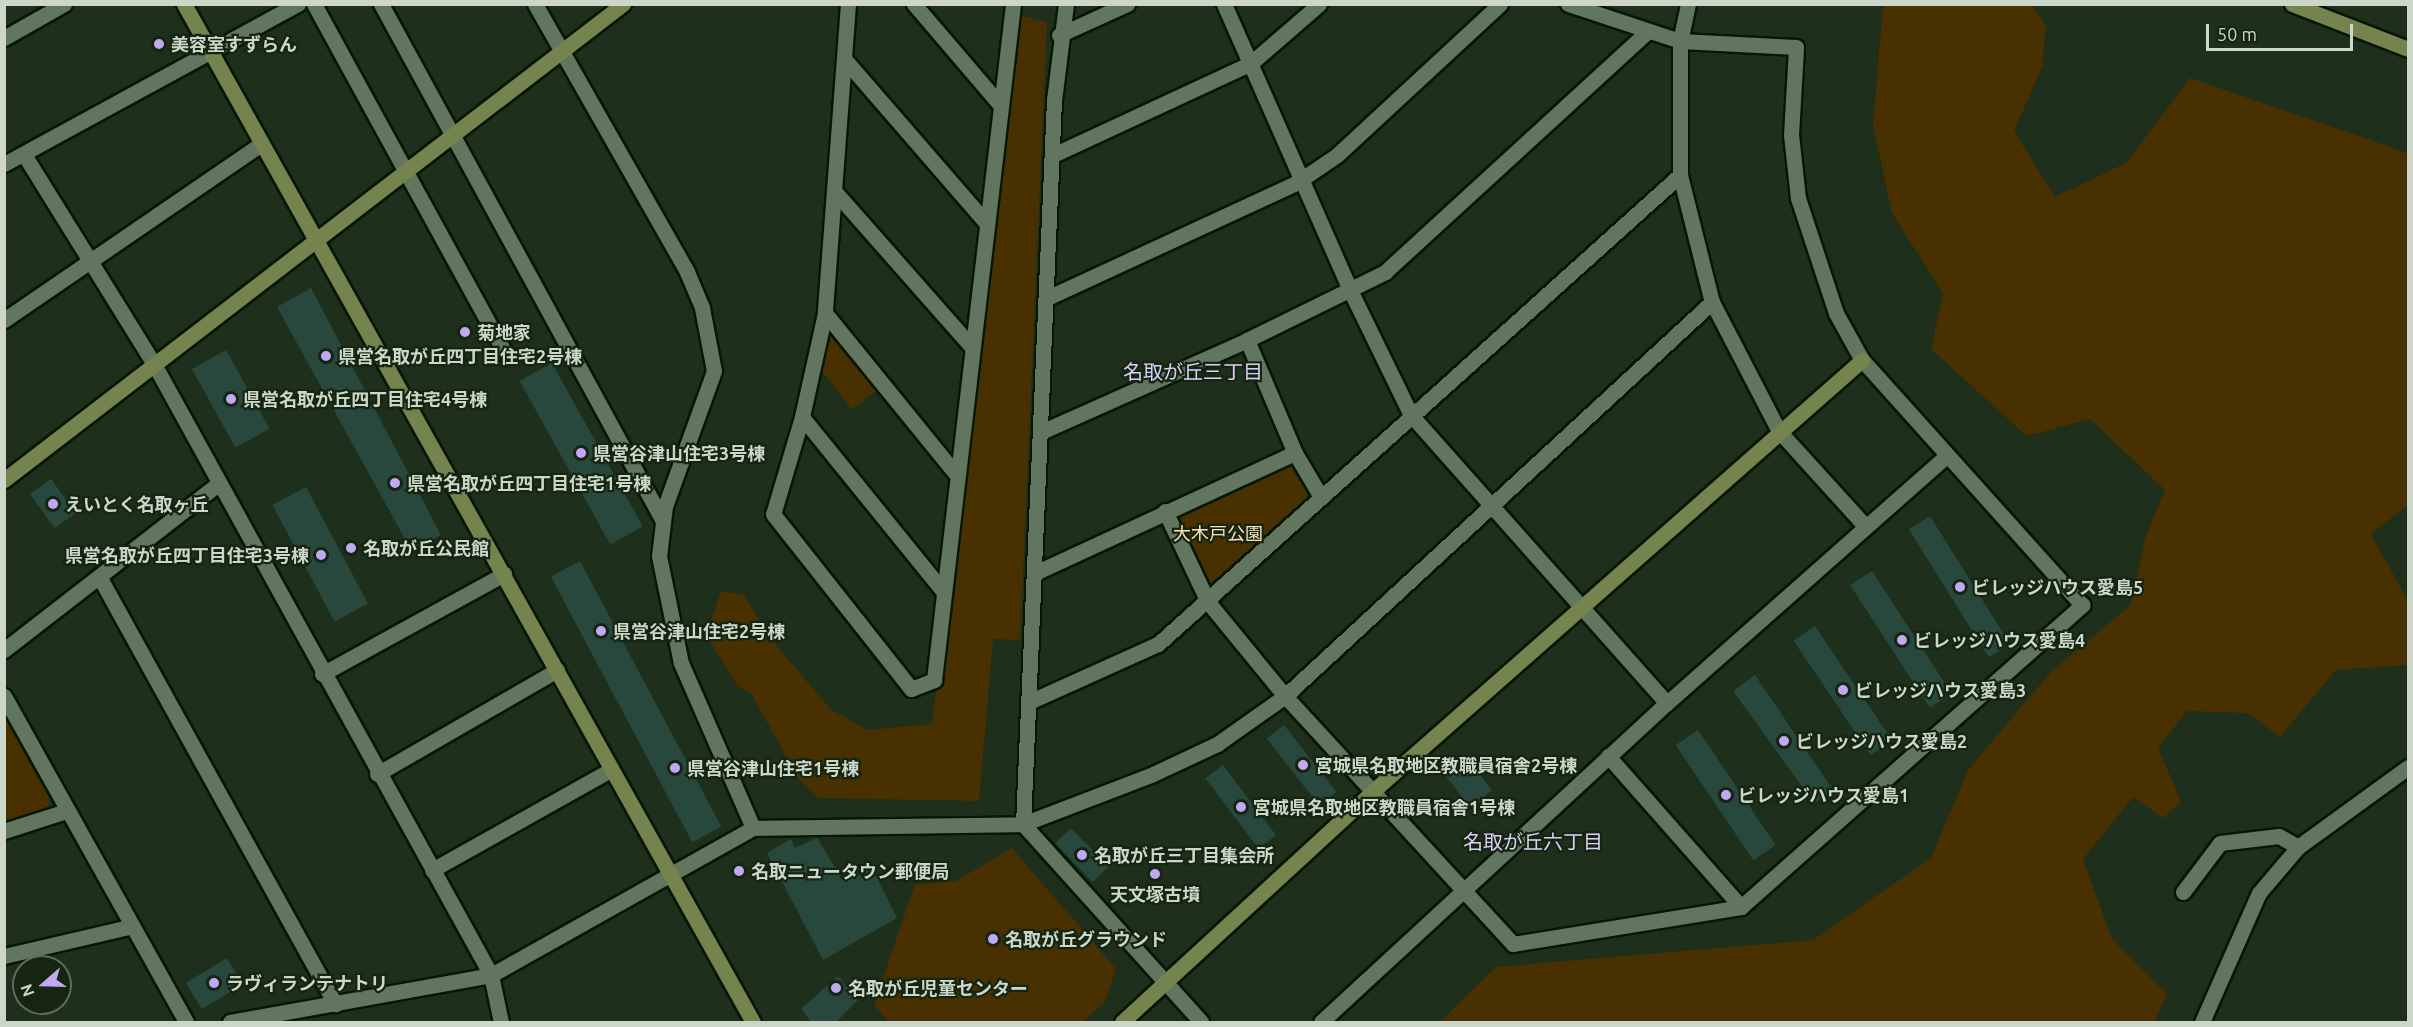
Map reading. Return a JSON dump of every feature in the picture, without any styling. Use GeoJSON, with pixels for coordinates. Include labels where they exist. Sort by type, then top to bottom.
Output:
{"type":"FeatureCollection","features":[{"type":"Feature","properties":{"kind":"street"},"geometry":{"type":"LineString","coordinates":[[4,38],[64,4]]}},
{"type":"Feature","properties":{"kind":"street"},"geometry":{"type":"LineString","coordinates":[[184,4],[261,144],[319,240],[753,1023]]}},
{"type":"Feature","properties":{"kind":"street"},"geometry":{"type":"LineString","coordinates":[[4,164],[25,156],[298,4]]}},
{"type":"Feature","properties":{"kind":"street"},"geometry":{"type":"LineString","coordinates":[[314,4],[408,169],[506,354]]}},
{"type":"Feature","properties":{"kind":"street"},"geometry":{"type":"LineString","coordinates":[[381,4],[454,133],[663,521]]}},
{"type":"Feature","properties":{"kind":"street"},"geometry":{"type":"LineString","coordinates":[[535,4],[564,51],[687,272],[709,339],[714,371],[663,521],[659,556],[681,663],[753,828]]}},
{"type":"Feature","properties":{"kind":"street"},"geometry":{"type":"LineString","coordinates":[[4,480],[623,4]]}},
{"type":"Feature","properties":{"kind":"street"},"geometry":{"type":"LineString","coordinates":[[848,4],[846,61],[825,312],[802,417],[773,514],[911,689],[934,680],[942,590],[1013,4]]}},
{"type":"Feature","properties":{"kind":"street"},"geometry":{"type":"LineString","coordinates":[[914,4],[1001,106]]}},
{"type":"Feature","properties":{"kind":"street"},"geometry":{"type":"LineString","coordinates":[[1066,4],[1059,35],[1037,573],[1023,824],[1201,1023]]}},
{"type":"Feature","properties":{"kind":"street"},"geometry":{"type":"LineString","coordinates":[[1059,35],[1127,4]]}},
{"type":"Feature","properties":{"kind":"street"},"geometry":{"type":"LineString","coordinates":[[1224,4],[1304,177],[1350,290],[1411,416],[1491,504],[1580,610],[1667,703]]}},
{"type":"Feature","properties":{"kind":"street"},"geometry":{"type":"LineString","coordinates":[[1053,155],[1251,63],[1319,4]]}},
{"type":"Feature","properties":{"kind":"street"},"geometry":{"type":"LineString","coordinates":[[1047,298],[1304,177],[1337,155],[1500,4]]}},
{"type":"Feature","properties":{"kind":"street"},"geometry":{"type":"LineString","coordinates":[[1165,511],[1208,602],[1286,696],[1513,944],[1741,907],[2082,605],[1862,360],[1836,313],[1798,198],[1791,135],[1797,47],[1680,41],[1646,33],[1568,4]]}},
{"type":"Feature","properties":{"kind":"street"},"geometry":{"type":"LineString","coordinates":[[1688,4],[1680,41],[1680,175],[1712,302],[1779,431],[1865,526]]}},
{"type":"Feature","properties":{"kind":"street"},"geometry":{"type":"LineString","coordinates":[[2292,4],[2409,49]]}},
{"type":"Feature","properties":{"kind":"street"},"geometry":{"type":"LineString","coordinates":[[1043,431],[1247,340],[1385,272],[1646,33]]}},
{"type":"Feature","properties":{"kind":"street"},"geometry":{"type":"LineString","coordinates":[[846,61],[987,224]]}},
{"type":"Feature","properties":{"kind":"street"},"geometry":{"type":"LineString","coordinates":[[4,320],[261,144]]}},
{"type":"Feature","properties":{"kind":"street"},"geometry":{"type":"LineString","coordinates":[[25,156],[154,364],[217,485],[491,975],[501,1023]]}},
{"type":"Feature","properties":{"kind":"street"},"geometry":{"type":"LineString","coordinates":[[1031,701],[1158,644],[1208,602],[1321,497],[1680,175]]}},
{"type":"Feature","properties":{"kind":"street"},"geometry":{"type":"LineString","coordinates":[[836,193],[971,346]]}},
{"type":"Feature","properties":{"kind":"street"},"geometry":{"type":"LineString","coordinates":[[230,1023],[491,975],[753,828],[1023,824],[1132,783],[1217,744],[1286,696],[1712,302]]}},
{"type":"Feature","properties":{"kind":"street"},"geometry":{"type":"LineString","coordinates":[[825,312],[956,473]]}},
{"type":"Feature","properties":{"kind":"street"},"geometry":{"type":"LineString","coordinates":[[1247,340],[1295,453],[1321,497]]}},
{"type":"Feature","properties":{"kind":"street"},"geometry":{"type":"LineString","coordinates":[[1122,1023],[1373,791],[1862,360]]}},
{"type":"Feature","properties":{"kind":"street"},"geometry":{"type":"LineString","coordinates":[[802,417],[942,590]]}},
{"type":"Feature","properties":{"kind":"street"},"geometry":{"type":"LineString","coordinates":[[1037,573],[1165,511],[1295,453]]}},
{"type":"Feature","properties":{"kind":"street"},"geometry":{"type":"LineString","coordinates":[[1321,1023],[1608,756],[1946,456]]}},
{"type":"Feature","properties":{"kind":"street"},"geometry":{"type":"LineString","coordinates":[[4,650],[100,578],[217,485]]}},
{"type":"Feature","properties":{"kind":"street"},"geometry":{"type":"LineString","coordinates":[[322,674],[504,574]]}},
{"type":"Feature","properties":{"kind":"street"},"geometry":{"type":"LineString","coordinates":[[100,578],[335,1004]]}},
{"type":"Feature","properties":{"kind":"street"},"geometry":{"type":"LineString","coordinates":[[377,774],[557,670]]}},
{"type":"Feature","properties":{"kind":"street"},"geometry":{"type":"LineString","coordinates":[[4,696],[129,927],[186,1023]]}},
{"type":"Feature","properties":{"kind":"street"},"geometry":{"type":"LineString","coordinates":[[1608,756],[1741,907]]}},
{"type":"Feature","properties":{"kind":"street"},"geometry":{"type":"LineString","coordinates":[[2202,1023],[2259,893],[2298,847],[2409,767]]}},
{"type":"Feature","properties":{"kind":"street"},"geometry":{"type":"LineString","coordinates":[[432,870],[612,769]]}},
{"type":"Feature","properties":{"kind":"street"},"geometry":{"type":"LineString","coordinates":[[4,831],[66,811]]}},
{"type":"Feature","properties":{"kind":"street"},"geometry":{"type":"LineString","coordinates":[[2183,892],[2220,843],[2279,836],[2298,847]]}},
{"type":"Feature","properties":{"kind":"street"},"geometry":{"type":"LineString","coordinates":[[4,956],[129,927]]}},
{"type":"Feature","properties":{"kind":"green space"},"geometry":{"type":"Polygon","coordinates":[[[1883,5],[2032,5],[2046,26],[2042,67],[2014,131],[2055,197],[2126,163],[2190,78],[2408,153],[2408,505],[2371,534],[2408,601],[2408,665],[2336,670],[2280,737],[2248,713],[2187,711],[2158,748],[2181,802],[2163,818],[2133,797],[2083,859],[2112,939],[2167,994],[2154,1022],[1440,1022],[1496,967],[1813,940],[1931,858],[1968,770],[2051,672],[2131,605],[2145,538],[2165,490],[2090,419],[2027,436],[1931,349],[1943,293],[1892,213],[1873,125],[1883,5]]]}},
{"type":"Feature","properties":{"kind":"green space"},"geometry":{"type":"Polygon","coordinates":[[[1018,15],[1047,22],[1020,640],[993,639],[979,801],[818,798],[798,778],[751,693],[738,686],[706,635],[721,591],[744,595],[766,633],[830,709],[868,730],[932,724],[1018,15]]]}},
{"type":"Feature","properties":{"kind":"green space"},"geometry":{"type":"Polygon","coordinates":[[[827,325],[879,388],[852,410],[819,367],[827,325]]]}},
{"type":"Feature","properties":{"kind":"green space","name":"大木戸公園"},"geometry":{"type":"Polygon","coordinates":[[[1284,462],[1293,464],[1306,488],[1306,501],[1211,583],[1203,582],[1182,535],[1181,519],[1187,511],[1284,462]]]}},
{"type":"Feature","properties":{"kind":"green space"},"geometry":{"type":"Polygon","coordinates":[[[4,714],[50,797],[48,808],[5,823],[4,714]]]}},
{"type":"Feature","properties":{"kind":"green space","name":"名取が丘グラウンド"},"geometry":{"type":"Polygon","coordinates":[[[1012,848],[1116,969],[1105,1002],[1082,1022],[889,1022],[874,1005],[915,884],[956,881],[1012,848]]]}},
{"type":"Feature","properties":{"kind":"building"},"geometry":{"type":"Polygon","coordinates":[[[311,288],[441,535],[411,550],[277,307],[311,288]]]}},
{"type":"Feature","properties":{"kind":"building","name":"県営名取が丘四丁目住宅4号棟"},"geometry":{"type":"Polygon","coordinates":[[[226,350],[270,429],[236,448],[192,369],[226,350]]]}},
{"type":"Feature","properties":{"kind":"building","name":"県営谷津山住宅3号棟"},"geometry":{"type":"Polygon","coordinates":[[[552,363],[643,527],[610,544],[520,381],[552,363]]]}},
{"type":"Feature","properties":{"kind":"building","name":"えいとく名取ヶ丘"},"geometry":{"type":"Polygon","coordinates":[[[51,479],[76,513],[55,528],[30,494],[51,479]]]}},
{"type":"Feature","properties":{"kind":"building","name":"県営名取が丘四丁目住宅3号棟"},"geometry":{"type":"Polygon","coordinates":[[[306,487],[368,604],[334,621],[272,505],[306,487]]]}},
{"type":"Feature","properties":{"kind":"building","name":"ビレッジハウス愛島5"},"geometry":{"type":"Polygon","coordinates":[[[1930,516],[2010,644],[1989,657],[1909,529],[1930,516]]]}},
{"type":"Feature","properties":{"kind":"building"},"geometry":{"type":"Polygon","coordinates":[[[580,561],[721,827],[692,842],[551,576],[580,561]]]}},
{"type":"Feature","properties":{"kind":"building","name":"ビレッジハウス愛島4"},"geometry":{"type":"Polygon","coordinates":[[[1872,571],[1952,693],[1930,708],[1850,585],[1872,571]]]}},
{"type":"Feature","properties":{"kind":"building","name":"ビレッジハウス愛島3"},"geometry":{"type":"Polygon","coordinates":[[[1815,626],[1892,740],[1871,755],[1793,641],[1815,626]]]}},
{"type":"Feature","properties":{"kind":"building","name":"ビレッジハウス愛島2"},"geometry":{"type":"Polygon","coordinates":[[[1755,675],[1833,790],[1814,803],[1733,691],[1755,675]]]}},
{"type":"Feature","properties":{"kind":"building","name":"宮城県名取地区教職員宿舎2号棟"},"geometry":{"type":"Polygon","coordinates":[[[1284,725],[1336,792],[1319,806],[1267,739],[1284,725]]]}},
{"type":"Feature","properties":{"kind":"building","name":"ビレッジハウス愛島1"},"geometry":{"type":"Polygon","coordinates":[[[1698,730],[1776,845],[1753,860],[1676,745],[1698,730]]]}},
{"type":"Feature","properties":{"kind":"building"},"geometry":{"type":"Polygon","coordinates":[[[1469,760],[1492,790],[1470,807],[1447,777],[1469,760]]]}},
{"type":"Feature","properties":{"kind":"building","name":"宮城県名取地区教職員宿舎1号棟"},"geometry":{"type":"Polygon","coordinates":[[[1223,765],[1276,835],[1258,849],[1205,778],[1223,765]]]}},
{"type":"Feature","properties":{"kind":"building","name":"名取が丘三丁目集会所"},"geometry":{"type":"Polygon","coordinates":[[[1071,828],[1109,867],[1093,882],[1055,843],[1071,828]]]}},
{"type":"Feature","properties":{"kind":"building"},"geometry":{"type":"Polygon","coordinates":[[[817,838],[843,880],[871,866],[897,918],[823,960],[767,853],[791,839],[795,848],[817,838]]]}},
{"type":"Feature","properties":{"kind":"building","name":"ラヴィランテナトリ"},"geometry":{"type":"Polygon","coordinates":[[[227,958],[243,985],[202,1009],[186,983],[227,958]]]}},
{"type":"Feature","properties":{"kind":"building","name":"名取が丘児童センター"},"geometry":{"type":"Polygon","coordinates":[[[838,976],[858,1000],[835,1023],[812,1023],[801,1009],[838,976]]]}},
{"type":"Feature","properties":{"kind":"place","name":"美容室すずらん"},"geometry":{"type":"Point","coordinates":[159,44]}},
{"type":"Feature","properties":{"kind":"place","name":"菊地家"},"geometry":{"type":"Point","coordinates":[465,332]}},
{"type":"Feature","properties":{"kind":"place","name":"県営名取が丘四丁目住宅2号棟"},"geometry":{"type":"Point","coordinates":[326,356]}},
{"type":"Feature","properties":{"kind":"place","name":"県営名取が丘四丁目住宅4号棟"},"geometry":{"type":"Point","coordinates":[231,399]}},
{"type":"Feature","properties":{"kind":"place","name":"県営谷津山住宅3号棟"},"geometry":{"type":"Point","coordinates":[581,453]}},
{"type":"Feature","properties":{"kind":"place","name":"県営名取が丘四丁目住宅1号棟"},"geometry":{"type":"Point","coordinates":[395,483]}},
{"type":"Feature","properties":{"kind":"place","name":"えいとく名取ヶ丘"},"geometry":{"type":"Point","coordinates":[53,504]}},
{"type":"Feature","properties":{"kind":"place","name":"名取が丘公民館"},"geometry":{"type":"Point","coordinates":[351,548]}},
{"type":"Feature","properties":{"kind":"place","name":"県営名取が丘四丁目住宅3号棟"},"geometry":{"type":"Point","coordinates":[321,555]}},
{"type":"Feature","properties":{"kind":"place","name":"ビレッジハウス愛島5"},"geometry":{"type":"Point","coordinates":[1960,587]}},
{"type":"Feature","properties":{"kind":"place","name":"県営谷津山住宅2号棟"},"geometry":{"type":"Point","coordinates":[601,631]}},
{"type":"Feature","properties":{"kind":"place","name":"ビレッジハウス愛島4"},"geometry":{"type":"Point","coordinates":[1902,640]}},
{"type":"Feature","properties":{"kind":"place","name":"ビレッジハウス愛島3"},"geometry":{"type":"Point","coordinates":[1843,690]}},
{"type":"Feature","properties":{"kind":"place","name":"ビレッジハウス愛島2"},"geometry":{"type":"Point","coordinates":[1784,741]}},
{"type":"Feature","properties":{"kind":"place","name":"宮城県名取地区教職員宿舎2号棟"},"geometry":{"type":"Point","coordinates":[1303,765]}},
{"type":"Feature","properties":{"kind":"place","name":"県営谷津山住宅1号棟"},"geometry":{"type":"Point","coordinates":[675,768]}},
{"type":"Feature","properties":{"kind":"place","name":"ビレッジハウス愛島1"},"geometry":{"type":"Point","coordinates":[1726,795]}},
{"type":"Feature","properties":{"kind":"place","name":"宮城県名取地区教職員宿舎1号棟"},"geometry":{"type":"Point","coordinates":[1241,807]}},
{"type":"Feature","properties":{"kind":"place","name":"名取が丘三丁目集会所"},"geometry":{"type":"Point","coordinates":[1082,855]}},
{"type":"Feature","properties":{"kind":"place","name":"名取ニュータウン郵便局"},"geometry":{"type":"Point","coordinates":[739,871]}},
{"type":"Feature","properties":{"kind":"place","name":"天文塚古墳"},"geometry":{"type":"Point","coordinates":[1155,874]}},
{"type":"Feature","properties":{"kind":"place","name":"名取が丘グラウンド"},"geometry":{"type":"Point","coordinates":[993,939]}},
{"type":"Feature","properties":{"kind":"place","name":"ラヴィランテナトリ"},"geometry":{"type":"Point","coordinates":[214,983]}},
{"type":"Feature","properties":{"kind":"place","name":"名取が丘児童センター"},"geometry":{"type":"Point","coordinates":[836,988]}},
{"type":"Feature","properties":{"kind":"district","name":"名取が丘三丁目"},"geometry":{"type":"Point","coordinates":[1193,371]}},
{"type":"Feature","properties":{"kind":"district","name":"名取が丘六丁目"},"geometry":{"type":"Point","coordinates":[1533,841]}}]}
